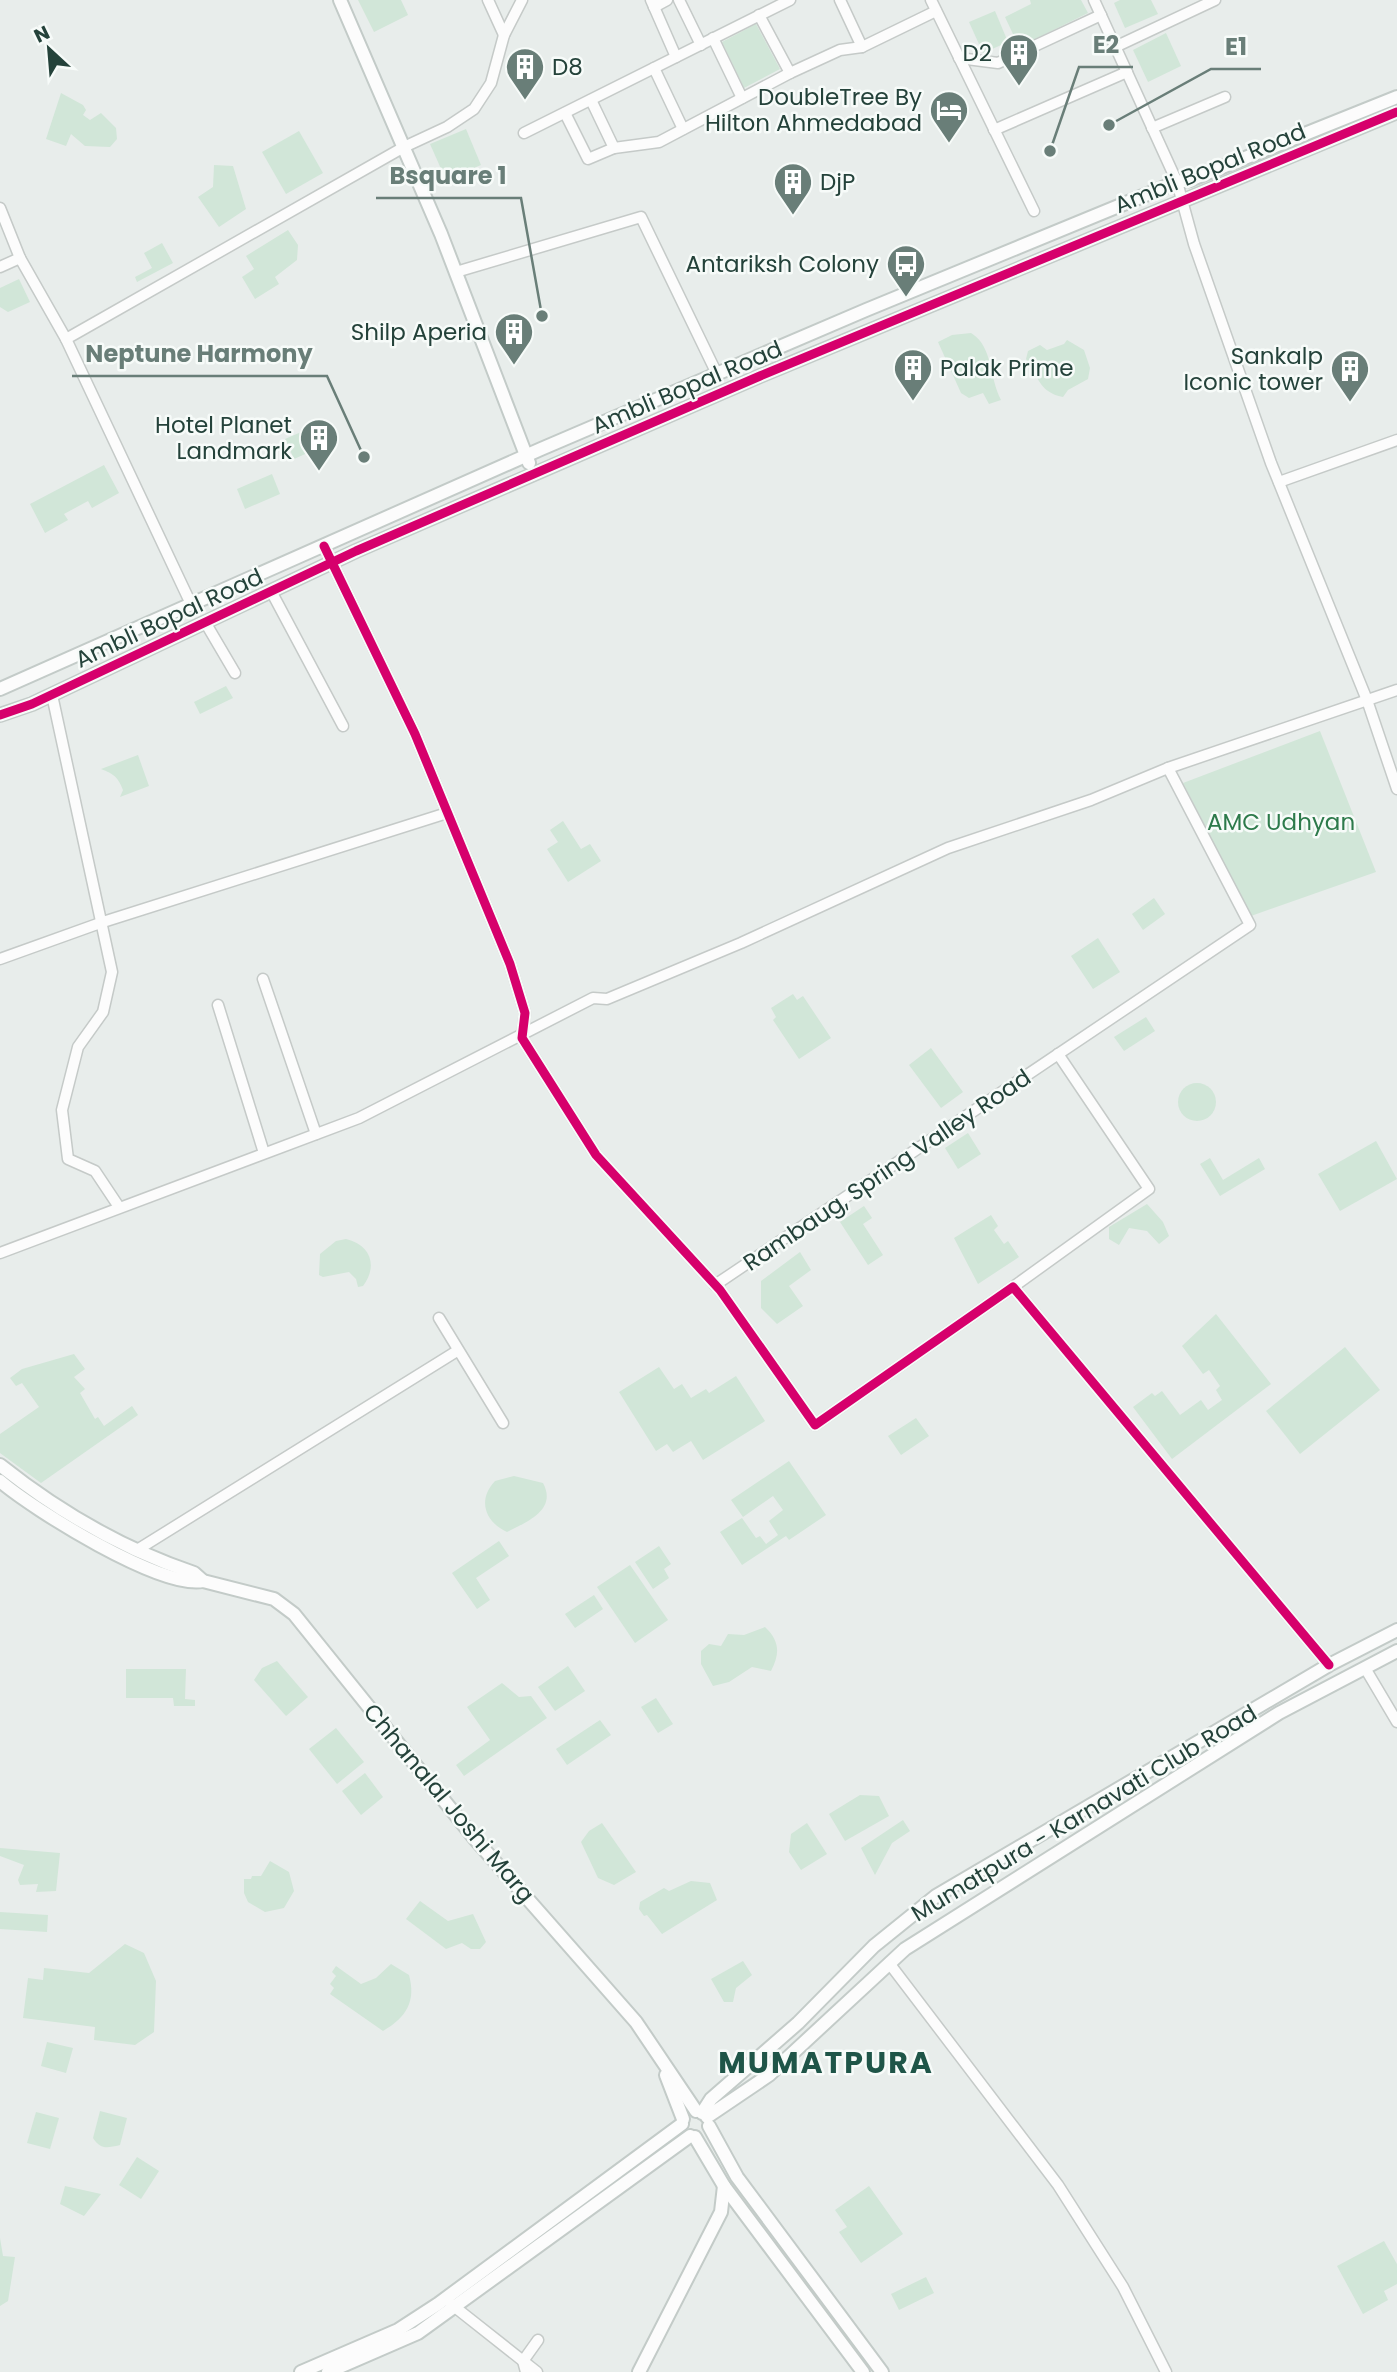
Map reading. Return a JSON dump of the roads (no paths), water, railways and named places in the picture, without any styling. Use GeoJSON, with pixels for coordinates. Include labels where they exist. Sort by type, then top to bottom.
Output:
{"type":"FeatureCollection","features":[{"type":"Feature","properties":{"kind":"street"},"geometry":{"type":"LineString","coordinates":[[340,0],[456,272],[534,474]]}},
{"type":"Feature","properties":{"kind":"street"},"geometry":{"type":"LineString","coordinates":[[488,0],[504,35]]}},
{"type":"Feature","properties":{"kind":"street"},"geometry":{"type":"LineString","coordinates":[[66,340],[404,147],[447,127],[474,109],[491,83],[504,35],[522,0]]}},
{"type":"Feature","properties":{"kind":"street"},"geometry":{"type":"LineString","coordinates":[[667,0],[653,3],[676,57]]}},
{"type":"Feature","properties":{"kind":"street"},"geometry":{"type":"LineString","coordinates":[[679,0],[701,45]]}},
{"type":"Feature","properties":{"kind":"street"},"geometry":{"type":"LineString","coordinates":[[524,133],[790,0]]}},
{"type":"Feature","properties":{"kind":"street"},"geometry":{"type":"LineString","coordinates":[[840,0],[862,47]]}},
{"type":"Feature","properties":{"kind":"street"},"geometry":{"type":"LineString","coordinates":[[931,0],[1034,211]]}},
{"type":"Feature","properties":{"kind":"street"},"geometry":{"type":"LineString","coordinates":[[1094,0],[1177,182],[1180,201],[1279,482],[1367,701],[1397,789]]}},
{"type":"Feature","properties":{"kind":"street"},"geometry":{"type":"LineString","coordinates":[[1115,47],[1215,0]]}},
{"type":"Feature","properties":{"kind":"street"},"geometry":{"type":"LineString","coordinates":[[565,113],[588,159],[614,148],[659,142],[790,73],[840,50],[862,47],[936,11]]}},
{"type":"Feature","properties":{"kind":"street"},"geometry":{"type":"LineString","coordinates":[[759,15],[790,73]]}},
{"type":"Feature","properties":{"kind":"street"},"geometry":{"type":"LineString","coordinates":[[959,58],[999,62],[1101,15]]}},
{"type":"Feature","properties":{"kind":"street"},"geometry":{"type":"LineString","coordinates":[[713,38],[742,98]]}},
{"type":"Feature","properties":{"kind":"street"},"geometry":{"type":"LineString","coordinates":[[654,68],[682,129]]}},
{"type":"Feature","properties":{"kind":"street"},"geometry":{"type":"LineString","coordinates":[[994,130],[1127,72]]}},
{"type":"Feature","properties":{"kind":"street"},"geometry":{"type":"LineString","coordinates":[[1152,128],[1226,97]]}},
{"type":"Feature","properties":{"kind":"street","name":"Ambli Bopal Road"},"geometry":{"type":"LineString","coordinates":[[0,689],[717,374],[1177,182],[1190,180],[1397,97]]}},
{"type":"Feature","properties":{"kind":"street"},"geometry":{"type":"LineString","coordinates":[[591,100],[614,148]]}},
{"type":"Feature","properties":{"kind":"street","name":"Ambli Bopal Road"},"geometry":{"type":"LineString","coordinates":[[0,715],[52,695],[333,562],[877,325],[1397,112]]}},
{"type":"Feature","properties":{"kind":"street"},"geometry":{"type":"LineString","coordinates":[[0,208],[20,258],[66,340],[191,604]]}},
{"type":"Feature","properties":{"kind":"street"},"geometry":{"type":"LineString","coordinates":[[456,272],[641,217],[717,374]]}},
{"type":"Feature","properties":{"kind":"street"},"geometry":{"type":"LineString","coordinates":[[0,268],[20,258]]}},
{"type":"Feature","properties":{"kind":"street"},"geometry":{"type":"LineString","coordinates":[[1279,482],[1397,440]]}},
{"type":"Feature","properties":{"kind":"street"},"geometry":{"type":"LineString","coordinates":[[324,546],[405,712],[521,992],[525,1013],[522,1038],[596,1155],[715,1285],[815,1425],[1149,1189],[1058,1054]]}},
{"type":"Feature","properties":{"kind":"street"},"geometry":{"type":"LineString","coordinates":[[271,591],[343,726]]}},
{"type":"Feature","properties":{"kind":"street"},"geometry":{"type":"LineString","coordinates":[[205,622],[235,673]]}},
{"type":"Feature","properties":{"kind":"street"},"geometry":{"type":"LineString","coordinates":[[0,1253],[359,1118],[522,1038],[593,998],[607,999],[729,948],[948,848],[1091,800],[1168,768],[1397,690]]}},
{"type":"Feature","properties":{"kind":"street"},"geometry":{"type":"LineString","coordinates":[[52,695],[112,972],[103,1012],[78,1047],[62,1110],[68,1159],[95,1171],[119,1207]]}},
{"type":"Feature","properties":{"kind":"street","name":"Rambaug, Spring Valley Road"},"geometry":{"type":"LineString","coordinates":[[715,1285],[1250,925],[1168,768]]}},
{"type":"Feature","properties":{"kind":"street"},"geometry":{"type":"LineString","coordinates":[[0,959],[103,922],[447,813]]}},
{"type":"Feature","properties":{"kind":"street"},"geometry":{"type":"LineString","coordinates":[[263,979],[316,1134]]}},
{"type":"Feature","properties":{"kind":"street"},"geometry":{"type":"LineString","coordinates":[[218,1004],[264,1153]]}},
{"type":"Feature","properties":{"kind":"street"},"geometry":{"type":"LineString","coordinates":[[1013,1287],[1329,1665]]}},
{"type":"Feature","properties":{"kind":"street"},"geometry":{"type":"LineString","coordinates":[[439,1318],[503,1423]]}},
{"type":"Feature","properties":{"kind":"street"},"geometry":{"type":"LineString","coordinates":[[136,1550],[457,1350]]}},
{"type":"Feature","properties":{"kind":"street","name":"Chhanalal Joshi Marg"},"geometry":{"type":"LineString","coordinates":[[0,1465],[84,1524],[136,1550],[194,1573],[203,1581]]}},
{"type":"Feature","properties":{"kind":"street","name":"Chhanalal Joshi Marg"},"geometry":{"type":"LineString","coordinates":[[0,1481],[58,1521],[124,1558],[190,1583],[203,1581],[274,1600],[294,1614],[475,1839],[636,2022],[703,2117],[737,2177],[881,2372]]}},
{"type":"Feature","properties":{"kind":"street","name":"Mumatpura - Karnavati Club Road"},"geometry":{"type":"LineString","coordinates":[[703,2117],[711,2099],[798,2023],[874,1946],[936,1896],[1329,1665],[1397,1630]]}},
{"type":"Feature","properties":{"kind":"street","name":"Mumatpura - Karnavati Club Road"},"geometry":{"type":"LineString","coordinates":[[703,2117],[769,2075],[889,1963],[1010,1882],[1279,1713],[1397,1651]]}},
{"type":"Feature","properties":{"kind":"street"},"geometry":{"type":"LineString","coordinates":[[1364,1668],[1397,1722]]}},
{"type":"Feature","properties":{"kind":"street"},"geometry":{"type":"LineString","coordinates":[[889,1963],[1058,2185],[1124,2287],[1166,2372]]}},
{"type":"Feature","properties":{"kind":"street","name":"Chhanalal Joshi Marg"},"geometry":{"type":"LineString","coordinates":[[666,2068],[683,2122],[692,2137],[724,2186],[863,2372]]}},
{"type":"Feature","properties":{"kind":"street"},"geometry":{"type":"LineString","coordinates":[[301,2372],[398,2330],[451,2303],[692,2137],[704,2135],[703,2117],[683,2122],[451,2303],[418,2333],[328,2372]]}},
{"type":"Feature","properties":{"kind":"street"},"geometry":{"type":"LineString","coordinates":[[639,2372],[721,2212],[724,2186]]}},
{"type":"Feature","properties":{"kind":"street"},"geometry":{"type":"LineString","coordinates":[[451,2303],[525,2367],[537,2372]]}},
{"type":"Feature","properties":{"kind":"street"},"geometry":{"type":"LineString","coordinates":[[525,2367],[538,2340]]}},
{"type":"Feature","properties":{"kind":"place","name":"D2"},"geometry":{"type":"Point","coordinates":[1019,87]}},
{"type":"Feature","properties":{"kind":"place","name":"D8"},"geometry":{"type":"Point","coordinates":[525,101]}},
{"type":"Feature","properties":{"kind":"place","name":"E1"},"geometry":{"type":"Point","coordinates":[1109,125]}},
{"type":"Feature","properties":{"kind":"place","name":"DoubleTree By Hilton Ahmedabad"},"geometry":{"type":"Point","coordinates":[949,144]}},
{"type":"Feature","properties":{"kind":"place","name":"E2"},"geometry":{"type":"Point","coordinates":[1050,151]}},
{"type":"Feature","properties":{"kind":"place","name":"DjP"},"geometry":{"type":"Point","coordinates":[793,216]}},
{"type":"Feature","properties":{"kind":"place","name":"Antariksh Colony"},"geometry":{"type":"Point","coordinates":[906,298]}},
{"type":"Feature","properties":{"kind":"place","name":"Bsquare 1"},"geometry":{"type":"Point","coordinates":[542,316]}},
{"type":"Feature","properties":{"kind":"place","name":"Shilp Aperia"},"geometry":{"type":"Point","coordinates":[514,366]}},
{"type":"Feature","properties":{"kind":"place","name":"Palak Prime"},"geometry":{"type":"Point","coordinates":[913,402]}},
{"type":"Feature","properties":{"kind":"place","name":"Sankalp Iconic tower"},"geometry":{"type":"Point","coordinates":[1350,403]}},
{"type":"Feature","properties":{"kind":"place","name":"Neptune Harmony"},"geometry":{"type":"Point","coordinates":[364,457]}},
{"type":"Feature","properties":{"kind":"place","name":"Hotel Planet Landmark"},"geometry":{"type":"Point","coordinates":[319,472]}},
{"type":"Feature","properties":{"kind":"district","name":"MUMATPURA"},"geometry":{"type":"Point","coordinates":[826,2062]}},
{"type":"Feature","properties":{"kind":"park label","name":"AMC Udhyan"},"geometry":{"type":"Point","coordinates":[1281,822]}}]}
